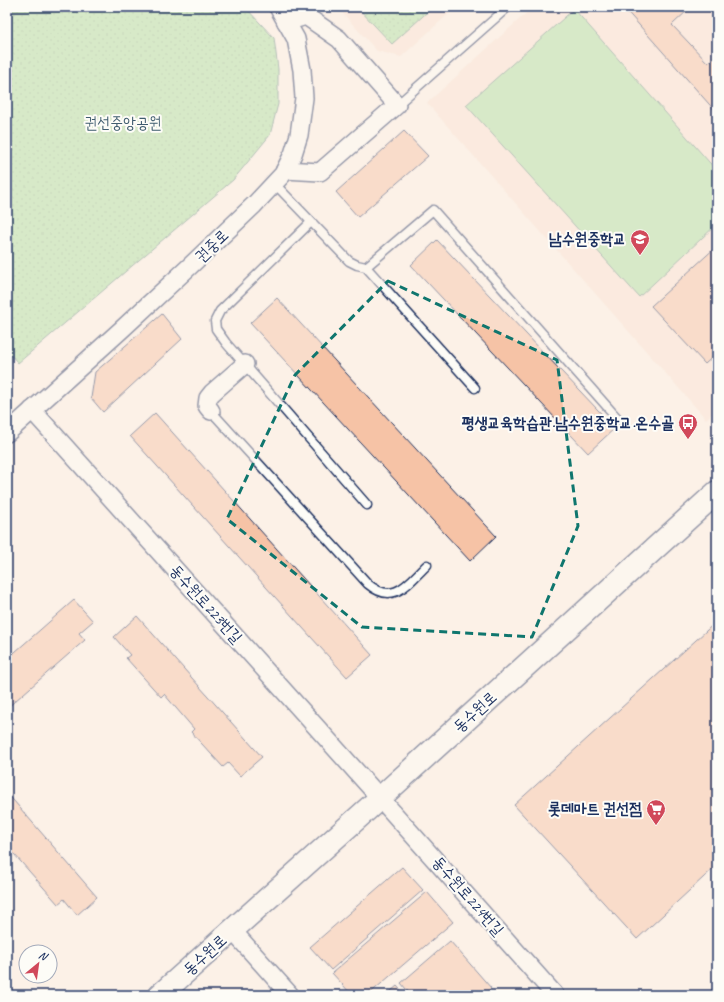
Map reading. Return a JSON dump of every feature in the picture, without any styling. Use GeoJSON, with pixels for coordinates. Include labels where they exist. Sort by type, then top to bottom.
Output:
{"type":"FeatureCollection","features":[{"type":"Feature","properties":{"kind":"main road","name":"동수원로"},"geometry":{"type":"LineString","coordinates":[[160,995],[380,798],[717,492]]}},
{"type":"Feature","properties":{"kind":"street"},"geometry":{"type":"LineString","coordinates":[[280,177],[320,172],[397,105],[339,39],[306,16],[282,14]]}},
{"type":"Feature","properties":{"kind":"street","name":"권중로"},"geometry":{"type":"LineString","coordinates":[[7,433],[189,267],[254,205],[280,177],[293,154],[299,135],[304,98],[302,70],[296,39],[282,14]]}},
{"type":"Feature","properties":{"kind":"street"},"geometry":{"type":"LineString","coordinates":[[211,412],[207,406],[208,398],[244,364]]}},
{"type":"Feature","properties":{"kind":"street","name":"동수원로223번길"},"geometry":{"type":"LineString","coordinates":[[32,410],[380,798]]}},
{"type":"Feature","properties":{"kind":"street","name":"동수원로224번길"},"geometry":{"type":"LineString","coordinates":[[380,798],[555,995]]}},
{"type":"Feature","properties":{"kind":"street","name":"동수원로"},"geometry":{"type":"LineString","coordinates":[[232,930],[290,995]]}},
{"type":"Feature","properties":{"kind":"lane"},"geometry":{"type":"LineString","coordinates":[[397,105],[508,7]]}},
{"type":"Feature","properties":{"kind":"lane"},"geometry":{"type":"LineString","coordinates":[[280,177],[311,222],[349,261],[366,267],[474,388]]}},
{"type":"Feature","properties":{"kind":"lane"},"geometry":{"type":"LineString","coordinates":[[366,267],[433,210],[619,420]]}},
{"type":"Feature","properties":{"kind":"lane"},"geometry":{"type":"LineString","coordinates":[[311,222],[220,311],[215,321],[216,330],[367,506]]}},
{"type":"Feature","properties":{"kind":"lane"},"geometry":{"type":"LineString","coordinates":[[211,412],[374,589],[390,594],[398,591],[427,565]]}},
{"type":"Feature","properties":{"kind":"highlighted area"},"geometry":{"type":"Polygon","coordinates":[[[388,281],[557,360],[578,526],[532,637],[362,627],[227,519],[295,375],[388,281]]]}},
{"type":"Feature","properties":{"kind":"shaded area"},"geometry":{"type":"Polygon","coordinates":[[[337,7],[456,7],[401,57],[377,51],[337,7]]]}},
{"type":"Feature","properties":{"kind":"shaded area","name":"남수원중학교"},"geometry":{"type":"Polygon","coordinates":[[[533,7],[717,7],[717,409],[706,419],[427,103],[533,7]]]}},
{"type":"Feature","properties":{"kind":"green space","name":"권선중앙공원"},"geometry":{"type":"Polygon","coordinates":[[[7,7],[245,7],[274,38],[278,69],[278,104],[270,135],[233,180],[18,363],[7,351],[7,7]]]}},
{"type":"Feature","properties":{"kind":"green space"},"geometry":{"type":"Polygon","coordinates":[[[357,7],[433,7],[392,44],[357,7]]]}},
{"type":"Feature","properties":{"kind":"green space"},"geometry":{"type":"Polygon","coordinates":[[[574,9],[717,171],[717,224],[639,297],[466,105],[574,9]]]}},
{"type":"Feature","properties":{"kind":"building"},"geometry":{"type":"Polygon","coordinates":[[[624,8],[690,8],[672,25],[708,63],[717,55],[717,113],[624,8]]]}},
{"type":"Feature","properties":{"kind":"building"},"geometry":{"type":"Polygon","coordinates":[[[404,131],[428,156],[358,217],[336,192],[404,131]]]}},
{"type":"Feature","properties":{"kind":"building"},"geometry":{"type":"Polygon","coordinates":[[[437,240],[615,428],[588,453],[411,265],[437,240]]]}},
{"type":"Feature","properties":{"kind":"building"},"geometry":{"type":"Polygon","coordinates":[[[717,246],[717,353],[705,364],[651,306],[717,246]]]}},
{"type":"Feature","properties":{"kind":"building"},"geometry":{"type":"Polygon","coordinates":[[[277,298],[496,536],[470,561],[250,323],[277,298]]]}},
{"type":"Feature","properties":{"kind":"building"},"geometry":{"type":"Polygon","coordinates":[[[162,314],[182,339],[103,412],[91,398],[95,372],[162,314]]]}},
{"type":"Feature","properties":{"kind":"building"},"geometry":{"type":"Polygon","coordinates":[[[155,413],[372,655],[347,677],[130,436],[155,413]]]}},
{"type":"Feature","properties":{"kind":"building"},"geometry":{"type":"Polygon","coordinates":[[[74,600],[93,621],[79,633],[85,640],[7,708],[7,659],[74,600]]]}},
{"type":"Feature","properties":{"kind":"building"},"geometry":{"type":"Polygon","coordinates":[[[137,616],[262,757],[240,776],[228,763],[223,767],[191,732],[194,729],[164,694],[161,697],[126,658],[130,655],[114,637],[137,616]]]}},
{"type":"Feature","properties":{"kind":"building"},"geometry":{"type":"Polygon","coordinates":[[[717,621],[717,865],[637,939],[514,805],[717,621]]]}},
{"type":"Feature","properties":{"kind":"building"},"geometry":{"type":"Polygon","coordinates":[[[7,793],[97,897],[77,915],[64,899],[58,904],[7,846],[7,793]]]}},
{"type":"Feature","properties":{"kind":"building"},"geometry":{"type":"Polygon","coordinates":[[[402,867],[423,890],[331,970],[310,947],[402,867]]]}},
{"type":"Feature","properties":{"kind":"building"},"geometry":{"type":"Polygon","coordinates":[[[427,892],[453,922],[368,995],[352,995],[332,973],[427,892]]]}},
{"type":"Feature","properties":{"kind":"building"},"geometry":{"type":"Polygon","coordinates":[[[450,941],[491,988],[484,995],[411,995],[401,983],[450,941]]]}},
{"type":"Feature","properties":{"kind":"building"},"geometry":{"type":"Polygon","coordinates":[[[397,986],[405,995],[386,995],[397,986]]]}},
{"type":"Feature","properties":{"kind":"place","name":"남수원중학교"},"geometry":{"type":"Point","coordinates":[640,256]}},
{"type":"Feature","properties":{"kind":"place","name":"평생교육학습관.남수원중학교.온수골"},"geometry":{"type":"Point","coordinates":[688,440]}},
{"type":"Feature","properties":{"kind":"place","name":"롯데마트 권선점"},"geometry":{"type":"Point","coordinates":[656,826]}}]}
